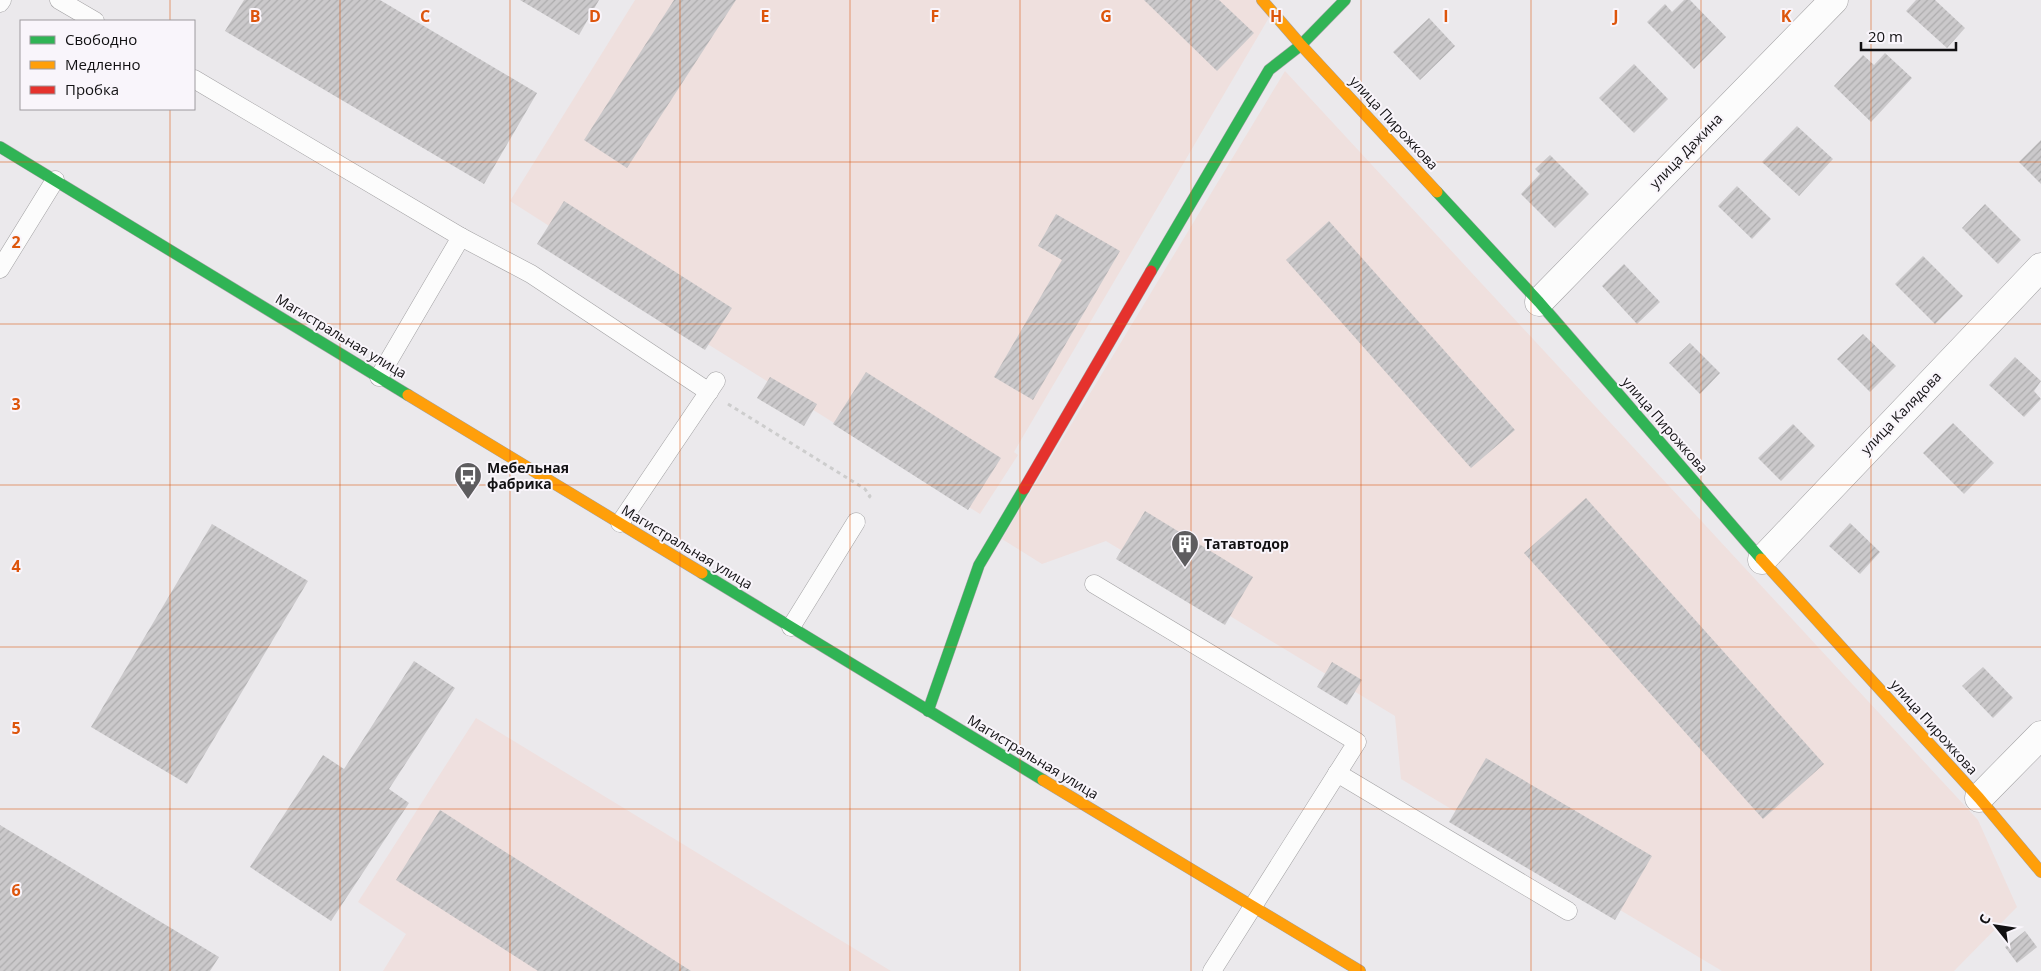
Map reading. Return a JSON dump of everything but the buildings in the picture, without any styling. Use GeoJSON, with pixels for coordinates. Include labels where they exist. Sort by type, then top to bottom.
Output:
{"type":"FeatureCollection","features":[{"type":"Feature","properties":{"kind":"street","name":"улица Пирожкова"},"geometry":{"type":"LineString","coordinates":[[1262,0],[1301,45],[1539,302],[1762,560],[1979,798],[2041,872]]}},
{"type":"Feature","properties":{"kind":"street"},"geometry":{"type":"LineString","coordinates":[[928,711],[979,565],[1269,70],[1301,45],[1345,0]]}},
{"type":"Feature","properties":{"kind":"street","name":"улица Дажина"},"geometry":{"type":"LineString","coordinates":[[1539,302],[1834,0]]}},
{"type":"Feature","properties":{"kind":"street","name":"Магистральная улица"},"geometry":{"type":"LineString","coordinates":[[0,147],[1360,971]]}},
{"type":"Feature","properties":{"kind":"street","name":"улица Калядова"},"geometry":{"type":"LineString","coordinates":[[1762,560],[2041,267]]}},
{"type":"Feature","properties":{"kind":"street"},"geometry":{"type":"LineString","coordinates":[[1979,798],[2041,735]]}},
{"type":"Feature","properties":{"kind":"lane"},"geometry":{"type":"LineString","coordinates":[[59,0],[93,20]]}},
{"type":"Feature","properties":{"kind":"lane"},"geometry":{"type":"LineString","coordinates":[[195,80],[461,237],[531,274],[712,387],[620,524]]}},
{"type":"Feature","properties":{"kind":"lane"},"geometry":{"type":"LineString","coordinates":[[0,270],[55,180]]}},
{"type":"Feature","properties":{"kind":"lane"},"geometry":{"type":"LineString","coordinates":[[379,377],[461,237]]}},
{"type":"Feature","properties":{"kind":"lane"},"geometry":{"type":"LineString","coordinates":[[791,627],[856,522]]}},
{"type":"Feature","properties":{"kind":"lane"},"geometry":{"type":"LineString","coordinates":[[1094,584],[1357,742],[1212,971]]}},
{"type":"Feature","properties":{"kind":"lane"},"geometry":{"type":"LineString","coordinates":[[1337,773],[1568,911]]}},
{"type":"Feature","properties":{"kind":"path"},"geometry":{"type":"LineString","coordinates":[[712,387],[865,488],[870,496],[856,522]]}},
{"type":"Feature","properties":{"kind":"shaded area"},"geometry":{"type":"Polygon","coordinates":[[[635,0],[1266,0],[1274,9],[1014,452],[1018,455],[980,514],[690,333],[695,319],[510,201],[635,0]]]}},
{"type":"Feature","properties":{"kind":"shaded area"},"geometry":{"type":"Polygon","coordinates":[[[1285,71],[1978,820],[2017,907],[1954,971],[1722,971],[1401,779],[1395,716],[1106,541],[1042,564],[1002,539],[1285,71]]]}},
{"type":"Feature","properties":{"kind":"shaded area"},"geometry":{"type":"Polygon","coordinates":[[[476,718],[891,971],[383,971],[406,934],[358,902],[476,718]]]}},
{"type":"Feature","properties":{"kind":"traffic: fast"},"geometry":{"type":"LineString","coordinates":[[1151,271],[1269,70],[1301,45],[1345,0]]}},
{"type":"Feature","properties":{"kind":"traffic: fast"},"geometry":{"type":"LineString","coordinates":[[0,147],[408,395]]}},
{"type":"Feature","properties":{"kind":"traffic: fast"},"geometry":{"type":"LineString","coordinates":[[1437,192],[1539,302],[1761,559]]}},
{"type":"Feature","properties":{"kind":"traffic: fast"},"geometry":{"type":"LineString","coordinates":[[928,711],[979,565],[1024,489]]}},
{"type":"Feature","properties":{"kind":"traffic: fast"},"geometry":{"type":"LineString","coordinates":[[702,573],[1043,780]]}},
{"type":"Feature","properties":{"kind":"traffic: slow"},"geometry":{"type":"LineString","coordinates":[[1262,0],[1437,192]]}},
{"type":"Feature","properties":{"kind":"traffic: slow"},"geometry":{"type":"LineString","coordinates":[[408,395],[702,573]]}},
{"type":"Feature","properties":{"kind":"traffic: slow"},"geometry":{"type":"LineString","coordinates":[[1761,559],[1979,798],[2041,872]]}},
{"type":"Feature","properties":{"kind":"traffic: slow"},"geometry":{"type":"LineString","coordinates":[[1043,780],[1360,971]]}},
{"type":"Feature","properties":{"kind":"traffic: jam"},"geometry":{"type":"LineString","coordinates":[[1024,489],[1151,271]]}},
{"type":"Feature","properties":{"kind":"place","name":"Мебельная фабрика"},"geometry":{"type":"Point","coordinates":[468,500]}},
{"type":"Feature","properties":{"kind":"place","name":"Татавтодор"},"geometry":{"type":"Point","coordinates":[1185,568]}}]}
